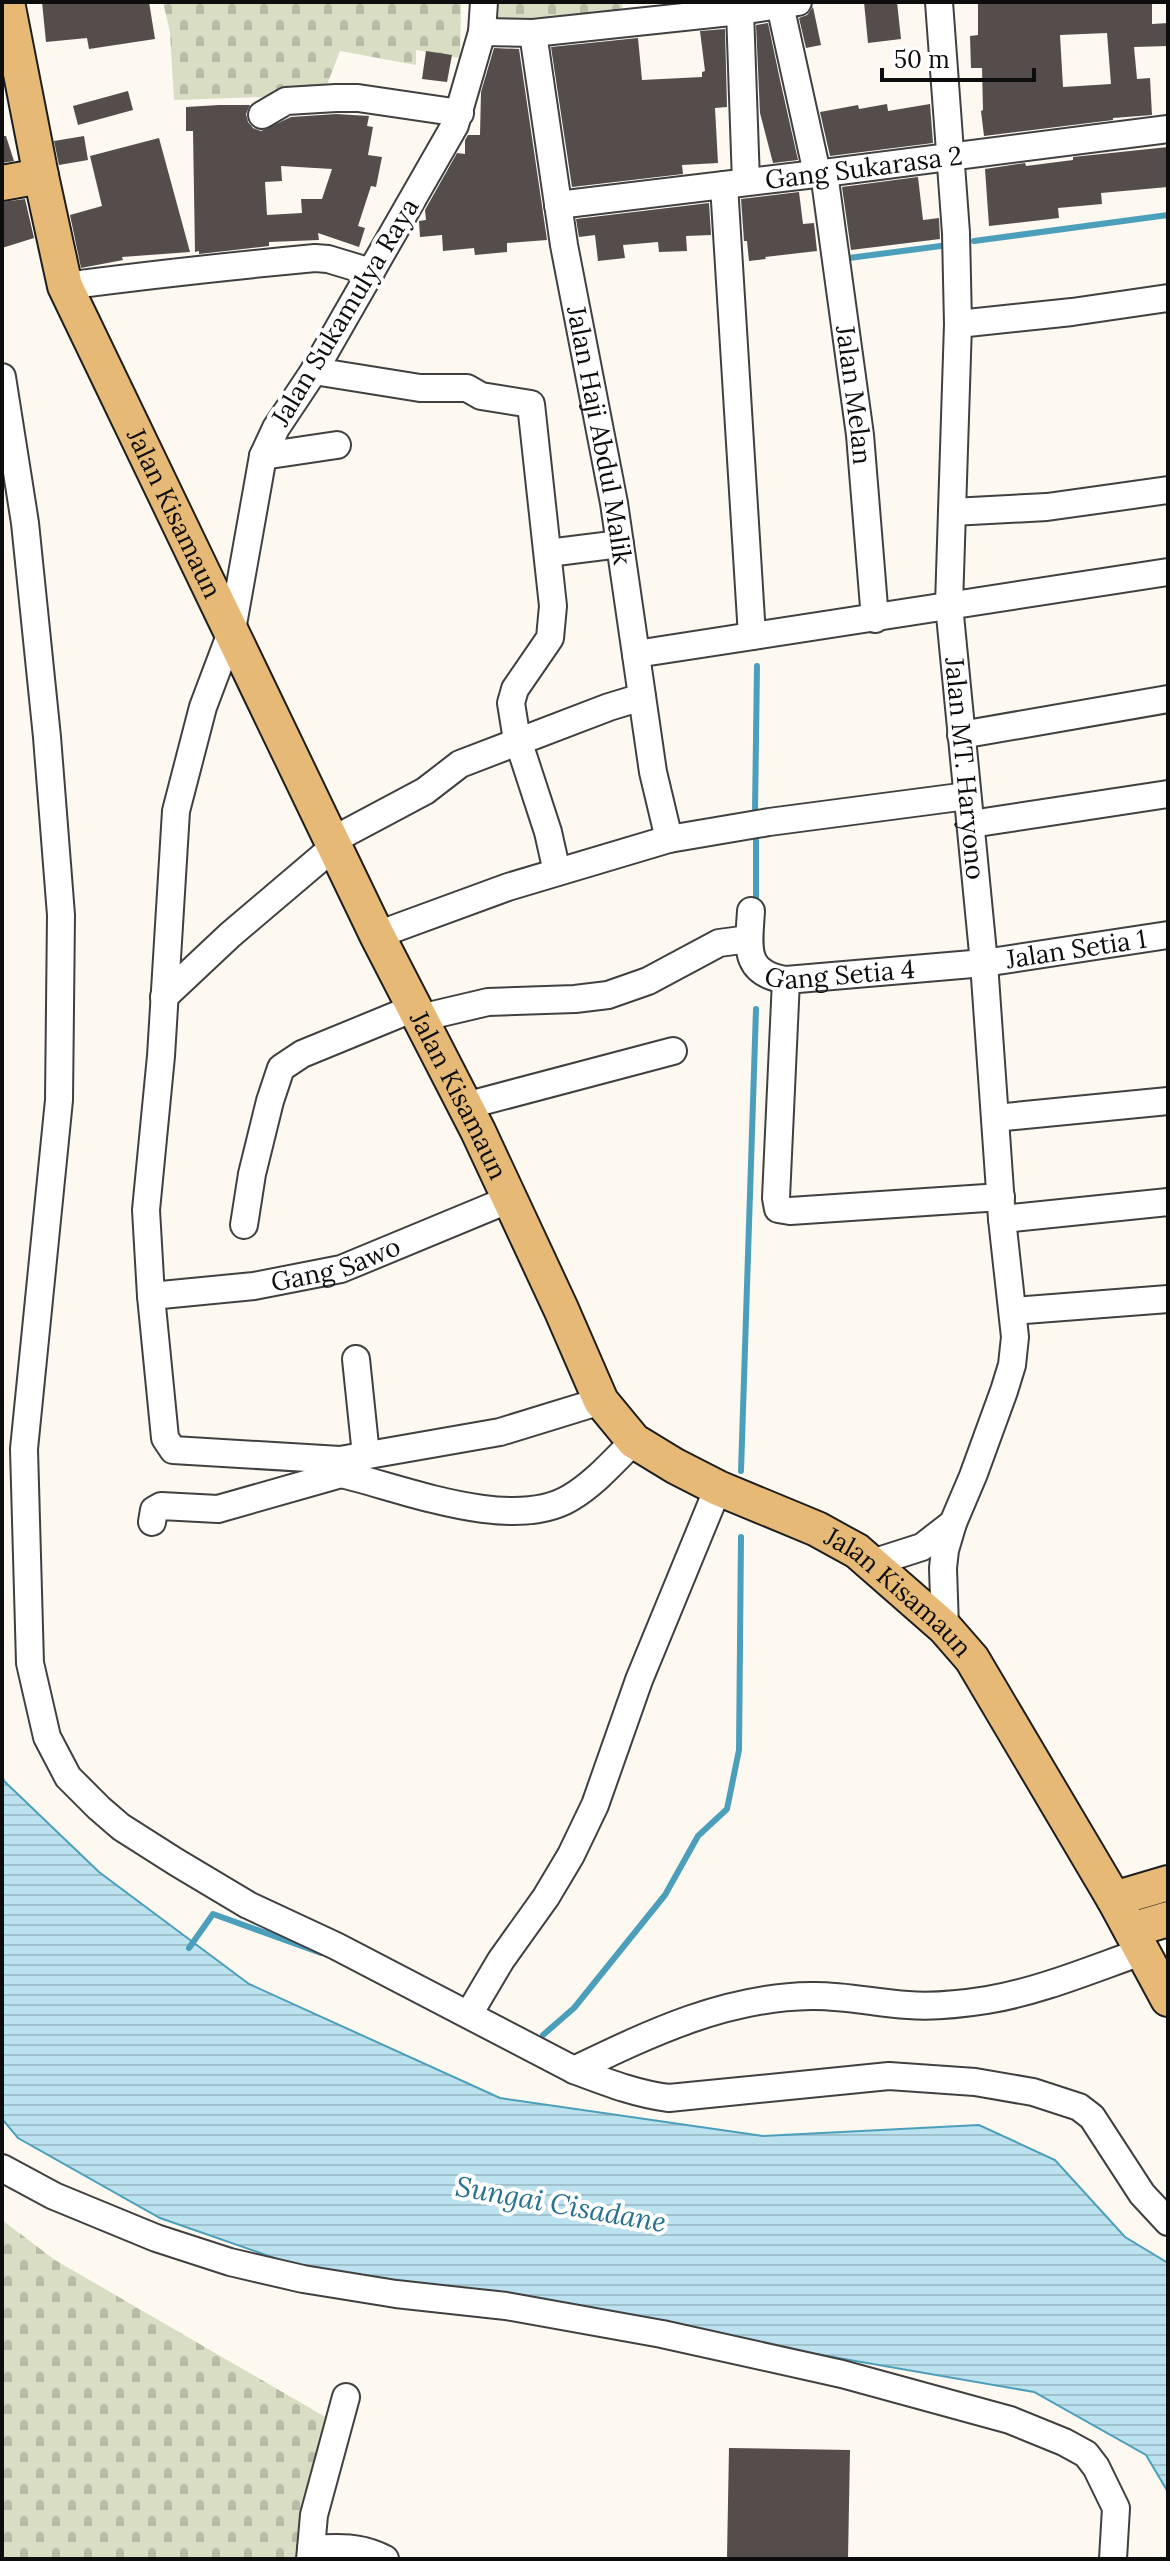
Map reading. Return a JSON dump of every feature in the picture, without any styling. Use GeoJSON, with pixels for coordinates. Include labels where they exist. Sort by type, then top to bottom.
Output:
{"type":"FeatureCollection","features":[{"type":"Feature","properties":{"kind":"main road","name":"Jalan Kisamaun"},"geometry":{"type":"LineString","coordinates":[[7,2],[65,286],[377,935],[510,1199],[601,1401],[634,1441],[718,1488],[846,1544],[945,1628],[972,1659],[1114,1899],[1168,1999]]}},
{"type":"Feature","properties":{"kind":"main road"},"geometry":{"type":"LineString","coordinates":[[2,183],[41,176]]}},
{"type":"Feature","properties":{"kind":"main road"},"geometry":{"type":"LineString","coordinates":[[1114,1899],[1168,1883]]}},
{"type":"Feature","properties":{"kind":"main road"},"geometry":{"type":"LineString","coordinates":[[1137,1940],[1168,1919]]}},
{"type":"Feature","properties":{"kind":"street","name":"Jalan Sukamulya Raya"},"geometry":{"type":"LineString","coordinates":[[340,1467],[169,1448],[165,1438],[146,1210],[176,811],[203,707],[232,630],[263,456],[276,428],[314,371],[460,113],[482,32],[484,2]]}},
{"type":"Feature","properties":{"kind":"street","name":"Jalan MT. Haryono"},"geometry":{"type":"LineString","coordinates":[[939,2],[956,233],[958,324],[949,605],[984,963],[1015,1337],[1012,1365],[953,1523],[943,1568],[945,1628]]}},
{"type":"Feature","properties":{"kind":"street"},"geometry":{"type":"LineString","coordinates":[[482,32],[533,33],[789,3]]}},
{"type":"Feature","properties":{"kind":"street","name":"Jalan Melan"},"geometry":{"type":"LineString","coordinates":[[789,3],[836,256],[860,435],[875,619]]}},
{"type":"Feature","properties":{"kind":"street"},"geometry":{"type":"LineString","coordinates":[[740,11],[735,184],[752,636]]}},
{"type":"Feature","properties":{"kind":"street","name":"Jalan Haji Abdul Malik"},"geometry":{"type":"LineString","coordinates":[[533,33],[558,205],[620,544],[653,772],[669,839]]}},
{"type":"Feature","properties":{"kind":"street"},"geometry":{"type":"LineString","coordinates":[[262,115],[286,101],[336,98],[358,98],[460,113]]}},
{"type":"Feature","properties":{"kind":"street","name":"Gang Sukarasa 2"},"geometry":{"type":"LineString","coordinates":[[558,205],[1168,129]]}},
{"type":"Feature","properties":{"kind":"street"},"geometry":{"type":"LineString","coordinates":[[65,286],[168,272],[315,258],[371,272]]}},
{"type":"Feature","properties":{"kind":"street"},"geometry":{"type":"LineString","coordinates":[[958,324],[1168,298]]}},
{"type":"Feature","properties":{"kind":"street"},"geometry":{"type":"LineString","coordinates":[[314,371],[420,388],[467,388],[481,396],[531,404],[553,606],[550,638],[511,698],[511,709],[557,872]]}},
{"type":"Feature","properties":{"kind":"street"},"geometry":{"type":"LineString","coordinates":[[2,377],[25,523],[61,915],[59,1100],[24,1449],[30,1663],[47,1737],[68,1777],[121,1827],[248,1905],[336,1946],[574,2070],[615,2086],[669,2098],[889,2076],[975,2082],[1055,2097],[1079,2107],[1092,2117],[1142,2194],[1168,2222]]}},
{"type":"Feature","properties":{"kind":"street"},"geometry":{"type":"LineString","coordinates":[[263,456],[337,445]]}},
{"type":"Feature","properties":{"kind":"street"},"geometry":{"type":"LineString","coordinates":[[952,512],[1047,507],[1168,490]]}},
{"type":"Feature","properties":{"kind":"street"},"geometry":{"type":"LineString","coordinates":[[548,553],[620,544]]}},
{"type":"Feature","properties":{"kind":"street"},"geometry":{"type":"LineString","coordinates":[[636,654],[1168,572]]}},
{"type":"Feature","properties":{"kind":"street"},"geometry":{"type":"LineString","coordinates":[[164,997],[334,842],[425,791],[460,764],[642,697]]}},
{"type":"Feature","properties":{"kind":"street"},"geometry":{"type":"LineString","coordinates":[[961,735],[1168,699]]}},
{"type":"Feature","properties":{"kind":"street"},"geometry":{"type":"LineString","coordinates":[[971,824],[1168,794]]}},
{"type":"Feature","properties":{"kind":"street"},"geometry":{"type":"LineString","coordinates":[[377,935],[508,887],[669,839],[769,822],[967,796]]}},
{"type":"Feature","properties":{"kind":"street","name":"Gang Setia 4"},"geometry":{"type":"LineString","coordinates":[[751,911],[749,952],[754,965],[763,973],[786,980],[984,963]]}},
{"type":"Feature","properties":{"kind":"street","name":"Jalan Setia 1"},"geometry":{"type":"LineString","coordinates":[[984,963],[1168,935]]}},
{"type":"Feature","properties":{"kind":"street"},"geometry":{"type":"LineString","coordinates":[[244,1225],[252,1174],[281,1068],[302,1054],[417,1013],[488,1002],[608,995],[648,981],[710,946],[749,939]]}},
{"type":"Feature","properties":{"kind":"street"},"geometry":{"type":"LineString","coordinates":[[786,980],[778,1209],[1002,1208],[1168,1202]]}},
{"type":"Feature","properties":{"kind":"street"},"geometry":{"type":"LineString","coordinates":[[465,1106],[673,1051]]}},
{"type":"Feature","properties":{"kind":"street"},"geometry":{"type":"LineString","coordinates":[[995,1118],[1168,1101]]}},
{"type":"Feature","properties":{"kind":"street","name":"Gang Sawo"},"geometry":{"type":"LineString","coordinates":[[151,1296],[254,1286],[341,1269],[510,1199]]}},
{"type":"Feature","properties":{"kind":"street"},"geometry":{"type":"LineString","coordinates":[[1013,1311],[1168,1299]]}},
{"type":"Feature","properties":{"kind":"street"},"geometry":{"type":"LineString","coordinates":[[356,1359],[366,1455]]}},
{"type":"Feature","properties":{"kind":"street"},"geometry":{"type":"LineString","coordinates":[[152,1522],[154,1510],[161,1506],[218,1509],[366,1455],[500,1432],[542,1422],[601,1401]]}},
{"type":"Feature","properties":{"kind":"street"},"geometry":{"type":"LineString","coordinates":[[340,1467],[461,1505],[492,1509],[538,1508],[560,1503],[590,1484],[634,1441]]}},
{"type":"Feature","properties":{"kind":"street"},"geometry":{"type":"LineString","coordinates":[[469,2014],[501,1960],[546,1897],[595,1805],[639,1680],[718,1488]]}},
{"type":"Feature","properties":{"kind":"street","name":"Jalan MT. Haryono"},"geometry":{"type":"LineString","coordinates":[[872,1563],[922,1547],[953,1523]]}},
{"type":"Feature","properties":{"kind":"street"},"geometry":{"type":"LineString","coordinates":[[574,2070],[671,2025],[743,2004],[780,1997],[812,1996],[910,2005],[986,2000],[1074,1977],[1137,1940]]}},
{"type":"Feature","properties":{"kind":"street"},"geometry":{"type":"LineString","coordinates":[[2,2168],[54,2196],[156,2238],[230,2262],[349,2287],[506,2306],[662,2334],[842,2374],[1010,2420],[1086,2454],[1096,2467],[1116,2508],[1113,2559]]}},
{"type":"Feature","properties":{"kind":"street"},"geometry":{"type":"LineString","coordinates":[[346,2397],[314,2515],[311,2554],[357,2548],[385,2559]]}},
{"type":"Feature","properties":{"kind":"green space"},"geometry":{"type":"Polygon","coordinates":[[[163,2],[461,2],[460,58],[416,50],[416,65],[340,51],[323,95],[174,100],[170,32],[163,2]]]}},
{"type":"Feature","properties":{"kind":"green space"},"geometry":{"type":"Polygon","coordinates":[[[489,2],[622,2],[623,12],[549,21],[489,20],[489,2]]]}},
{"type":"Feature","properties":{"kind":"green space"},"geometry":{"type":"Polygon","coordinates":[[[2,2220],[55,2260],[339,2425],[304,2536],[348,2559],[2,2559],[2,2220]]]}},
{"type":"Feature","properties":{"kind":"water","name":"Sungai Cisadane"},"geometry":{"type":"Polygon","coordinates":[[[2,1774],[4,1781],[99,1872],[249,1984],[500,2098],[763,2136],[979,2125],[1055,2160],[1125,2237],[1168,2263],[1168,2492],[1146,2455],[1034,2392],[492,2298],[366,2290],[160,2218],[18,2138],[2,2119],[2,1774]]]}},
{"type":"Feature","properties":{"kind":"building"},"geometry":{"type":"Polygon","coordinates":[[[42,2],[149,2],[155,39],[89,49],[87,38],[46,42],[42,2]]]}},
{"type":"Feature","properties":{"kind":"building"},"geometry":{"type":"Polygon","coordinates":[[[864,2],[897,2],[901,39],[868,43],[864,2]]]}},
{"type":"Feature","properties":{"kind":"building"},"geometry":{"type":"Polygon","coordinates":[[[978,2],[1152,2],[1152,24],[1168,23],[1168,46],[1134,47],[1137,79],[1150,78],[1152,115],[984,136],[982,68],[971,68],[970,36],[978,35],[978,2]],[[1107,33],[1060,35],[1063,87],[1111,84],[1107,33]]]}},
{"type":"Feature","properties":{"kind":"building"},"geometry":{"type":"Polygon","coordinates":[[[813,7],[821,45],[806,48],[799,18],[807,15],[813,7]]]}},
{"type":"Feature","properties":{"kind":"building"},"geometry":{"type":"Polygon","coordinates":[[[768,23],[798,160],[773,163],[760,113],[756,25],[768,23]]]}},
{"type":"Feature","properties":{"kind":"building"},"geometry":{"type":"Polygon","coordinates":[[[725,29],[727,107],[715,108],[718,163],[682,165],[683,174],[572,187],[551,47],[638,38],[642,80],[702,77],[705,71],[700,31],[725,29]]]}},
{"type":"Feature","properties":{"kind":"building"},"geometry":{"type":"Polygon","coordinates":[[[494,48],[519,49],[547,240],[507,243],[507,252],[475,255],[474,248],[443,251],[442,235],[420,237],[419,221],[426,220],[425,210],[457,153],[465,154],[468,135],[480,135],[481,92],[494,48]]]}},
{"type":"Feature","properties":{"kind":"building"},"geometry":{"type":"Polygon","coordinates":[[[426,51],[452,55],[447,82],[422,79],[426,51]]]}},
{"type":"Feature","properties":{"kind":"building"},"geometry":{"type":"Polygon","coordinates":[[[128,91],[133,110],[78,125],[73,106],[128,91]]]}},
{"type":"Feature","properties":{"kind":"building"},"geometry":{"type":"Polygon","coordinates":[[[887,104],[888,111],[930,104],[933,143],[830,156],[820,112],[858,105],[859,109],[887,104]]]}},
{"type":"Feature","properties":{"kind":"building"},"geometry":{"type":"Polygon","coordinates":[[[250,105],[246,114],[248,122],[261,131],[291,117],[336,114],[369,116],[367,126],[373,127],[368,155],[382,157],[376,187],[371,186],[358,226],[365,228],[359,247],[318,233],[319,240],[269,242],[269,246],[195,252],[193,131],[186,131],[186,107],[250,105]],[[281,166],[282,181],[265,182],[267,215],[302,213],[301,199],[322,199],[332,169],[281,166]]]}},
{"type":"Feature","properties":{"kind":"building"},"geometry":{"type":"Polygon","coordinates":[[[2,136],[6,136],[14,161],[2,163],[2,136]]]}},
{"type":"Feature","properties":{"kind":"building"},"geometry":{"type":"Polygon","coordinates":[[[84,136],[88,160],[59,165],[54,141],[84,136]]]}},
{"type":"Feature","properties":{"kind":"building"},"geometry":{"type":"Polygon","coordinates":[[[159,138],[190,252],[122,257],[123,260],[81,268],[70,215],[102,206],[90,156],[159,138]]]}},
{"type":"Feature","properties":{"kind":"building"},"geometry":{"type":"Polygon","coordinates":[[[1168,147],[1168,187],[1101,193],[1102,204],[1058,208],[1059,218],[989,226],[985,169],[1168,147]]]}},
{"type":"Feature","properties":{"kind":"building"},"geometry":{"type":"Polygon","coordinates":[[[918,177],[923,220],[939,218],[940,239],[851,250],[842,187],[918,177]]]}},
{"type":"Feature","properties":{"kind":"building"},"geometry":{"type":"Polygon","coordinates":[[[799,192],[803,224],[814,223],[817,251],[749,261],[741,199],[799,192]]]}},
{"type":"Feature","properties":{"kind":"building"},"geometry":{"type":"Polygon","coordinates":[[[25,199],[34,238],[2,248],[2,202],[25,199]]]}},
{"type":"Feature","properties":{"kind":"building"},"geometry":{"type":"Polygon","coordinates":[[[709,203],[711,235],[686,236],[687,251],[659,252],[658,242],[623,245],[625,258],[598,261],[595,235],[579,237],[576,219],[709,203]]]}},
{"type":"Feature","properties":{"kind":"building"},"geometry":{"type":"Polygon","coordinates":[[[729,2448],[850,2450],[848,2559],[727,2557],[729,2448]]]}},
{"type":"Feature","properties":{"kind":"waterway"},"geometry":{"type":"LineString","coordinates":[[974,241],[1168,215]]}},
{"type":"Feature","properties":{"kind":"waterway"},"geometry":{"type":"LineString","coordinates":[[849,258],[941,246]]}},
{"type":"Feature","properties":{"kind":"waterway"},"geometry":{"type":"LineString","coordinates":[[755,811],[757,666]]}},
{"type":"Feature","properties":{"kind":"waterway"},"geometry":{"type":"LineString","coordinates":[[756,840],[756,905]]}},
{"type":"Feature","properties":{"kind":"waterway"},"geometry":{"type":"LineString","coordinates":[[741,1471],[756,1009]]}},
{"type":"Feature","properties":{"kind":"waterway"},"geometry":{"type":"LineString","coordinates":[[543,2035],[574,2008],[665,1895],[698,1836],[727,1809],[739,1750],[741,1537]]}},
{"type":"Feature","properties":{"kind":"waterway"},"geometry":{"type":"LineString","coordinates":[[189,1948],[213,1914],[321,1953]]}}]}
